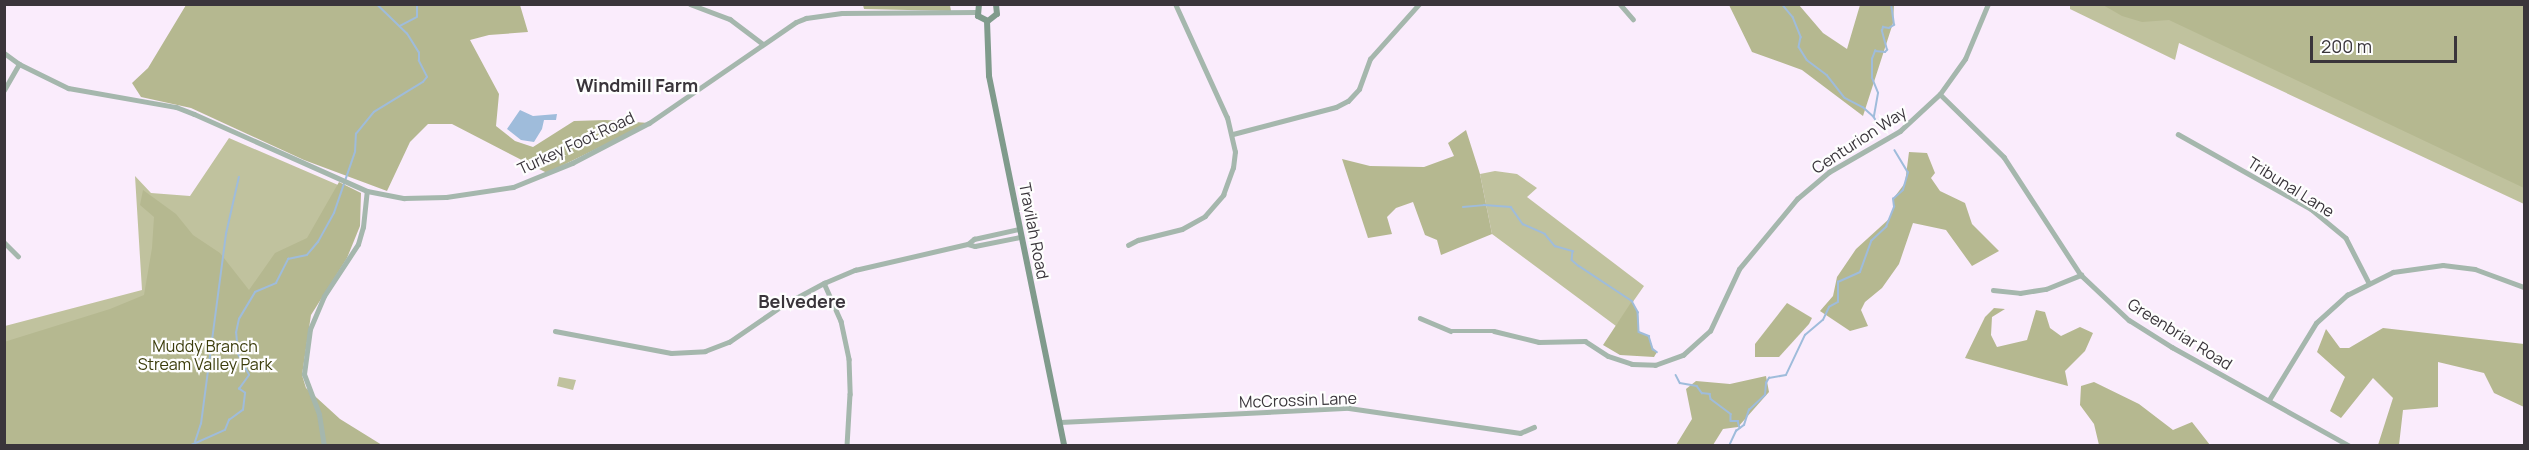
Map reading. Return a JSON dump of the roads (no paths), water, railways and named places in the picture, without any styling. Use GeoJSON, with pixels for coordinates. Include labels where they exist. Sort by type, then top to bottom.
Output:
{"type":"FeatureCollection","features":[{"type":"Feature","properties":{"kind":"main road"},"geometry":{"type":"LineString","coordinates":[[978,8],[980,18],[987,21],[996,17],[997,6],[1005,4]]}},
{"type":"Feature","properties":{"kind":"main road","name":"Travilah Road"},"geometry":{"type":"LineString","coordinates":[[987,21],[989,76],[1064,446]]}},
{"type":"Feature","properties":{"kind":"street"},"geometry":{"type":"LineString","coordinates":[[690,4],[730,19],[763,44]]}},
{"type":"Feature","properties":{"kind":"street"},"geometry":{"type":"LineString","coordinates":[[1128,245],[1138,240],[1182,229],[1214,208],[1230,181],[1235,152],[1233,134],[1175,4]]}},
{"type":"Feature","properties":{"kind":"street"},"geometry":{"type":"LineString","coordinates":[[1233,134],[1336,107],[1348,101],[1359,88],[1370,59],[1419,4]]}},
{"type":"Feature","properties":{"kind":"street"},"geometry":{"type":"LineString","coordinates":[[1620,4],[1633,19]]}},
{"type":"Feature","properties":{"kind":"street","name":"Centurion Way"},"geometry":{"type":"LineString","coordinates":[[1420,318],[1450,331],[1494,331],[1539,342],[1585,341],[1608,356],[1632,364],[1655,365],[1676,359],[1698,345],[1710,332],[1739,269],[1797,199],[1830,171],[1899,131],[1940,94],[1965,59],[1988,4]]}},
{"type":"Feature","properties":{"kind":"street","name":"Turkey Foot Road"},"geometry":{"type":"LineString","coordinates":[[4,53],[19,64],[78,91],[176,107],[367,191],[404,198],[446,197],[493,192],[530,181],[639,129],[796,22],[821,14],[978,8]]}},
{"type":"Feature","properties":{"kind":"street"},"geometry":{"type":"LineString","coordinates":[[4,90],[19,64]]}},
{"type":"Feature","properties":{"kind":"street","name":"Greenbriar Road"},"geometry":{"type":"LineString","coordinates":[[1940,94],[2004,157],[2027,190],[2063,252],[2081,275],[2129,320],[2172,347],[2350,446]]}},
{"type":"Feature","properties":{"kind":"street","name":"Tribunal Lane"},"geometry":{"type":"LineString","coordinates":[[2178,134],[2311,209],[2346,238],[2369,283]]}},
{"type":"Feature","properties":{"kind":"street"},"geometry":{"type":"LineString","coordinates":[[324,446],[318,408],[304,375],[310,329],[324,296],[358,244],[363,227],[367,191]]}},
{"type":"Feature","properties":{"kind":"street"},"geometry":{"type":"LineString","coordinates":[[968,244],[974,239],[1019,229]]}},
{"type":"Feature","properties":{"kind":"street"},"geometry":{"type":"LineString","coordinates":[[555,331],[671,353],[705,351],[729,342],[783,305],[824,283],[855,270],[968,244],[975,246],[1020,237]]}},
{"type":"Feature","properties":{"kind":"street"},"geometry":{"type":"LineString","coordinates":[[4,242],[18,256]]}},
{"type":"Feature","properties":{"kind":"street"},"geometry":{"type":"LineString","coordinates":[[2269,400],[2316,323],[2347,295],[2369,283],[2401,270],[2443,265],[2475,269],[2524,287]]}},
{"type":"Feature","properties":{"kind":"street"},"geometry":{"type":"LineString","coordinates":[[1993,290],[2020,293],[2046,289],[2081,275]]}},
{"type":"Feature","properties":{"kind":"street"},"geometry":{"type":"LineString","coordinates":[[824,283],[841,321],[849,359],[847,446]]}},
{"type":"Feature","properties":{"kind":"street","name":"McCrossin Lane"},"geometry":{"type":"LineString","coordinates":[[1060,422],[1349,408],[1520,433],[1534,427]]}},
{"type":"Feature","properties":{"kind":"water"},"geometry":{"type":"Polygon","coordinates":[[[520,110],[533,116],[557,114],[556,120],[544,120],[542,129],[534,142],[521,140],[507,129],[520,110]]]}},
{"type":"Feature","properties":{"kind":"waterway"},"geometry":{"type":"LineString","coordinates":[[189,446],[225,430],[229,420],[243,410],[245,393],[239,389],[249,375],[238,354],[236,333],[239,319],[255,292],[276,283],[288,259],[307,255],[318,242],[334,213],[355,152],[356,134],[374,112],[423,82],[427,77],[419,61],[419,53],[407,34],[376,4]]}},
{"type":"Feature","properties":{"kind":"waterway"},"geometry":{"type":"LineString","coordinates":[[400,26],[417,17],[417,4]]}},
{"type":"Feature","properties":{"kind":"waterway"},"geometry":{"type":"LineString","coordinates":[[1782,4],[1793,17],[1801,37],[1799,47],[1807,60],[1827,75],[1845,98],[1863,107],[1879,125]]}},
{"type":"Feature","properties":{"kind":"waterway"},"geometry":{"type":"LineString","coordinates":[[1874,116],[1878,93],[1872,78],[1872,59],[1875,51],[1885,52],[1887,50],[1882,31],[1883,27],[1889,28],[1894,25],[1891,4]]}},
{"type":"Feature","properties":{"kind":"waterway"},"geometry":{"type":"LineString","coordinates":[[1729,446],[1736,431],[1744,425],[1749,410],[1765,395],[1769,378],[1786,375],[1805,335],[1823,320],[1829,307],[1838,302],[1838,282],[1860,272],[1871,241],[1886,227],[1894,207],[1893,199],[1903,190],[1908,173],[1895,151]]}},
{"type":"Feature","properties":{"kind":"waterway"},"geometry":{"type":"LineString","coordinates":[[195,442],[201,424],[226,234],[239,177]]}},
{"type":"Feature","properties":{"kind":"waterway"},"geometry":{"type":"LineString","coordinates":[[1463,207],[1484,205],[1511,207],[1523,224],[1545,234],[1555,246],[1573,251],[1572,260],[1579,266],[1632,301],[1638,312],[1639,332],[1649,336],[1653,349],[1657,352]]}},
{"type":"Feature","properties":{"kind":"waterway"},"geometry":{"type":"LineString","coordinates":[[1676,375],[1680,383],[1697,386],[1702,393],[1710,394],[1711,399],[1731,414],[1731,421],[1738,421],[1740,428]]}},
{"type":"Feature","properties":{"kind":"district","name":"Windmill Farm"},"geometry":{"type":"Point","coordinates":[637,85]}},
{"type":"Feature","properties":{"kind":"district","name":"Belvedere"},"geometry":{"type":"Point","coordinates":[802,301]}},
{"type":"Feature","properties":{"kind":"park label","name":"Muddy Branch Stream Valley Park"},"geometry":{"type":"Point","coordinates":[205,355]}}]}
